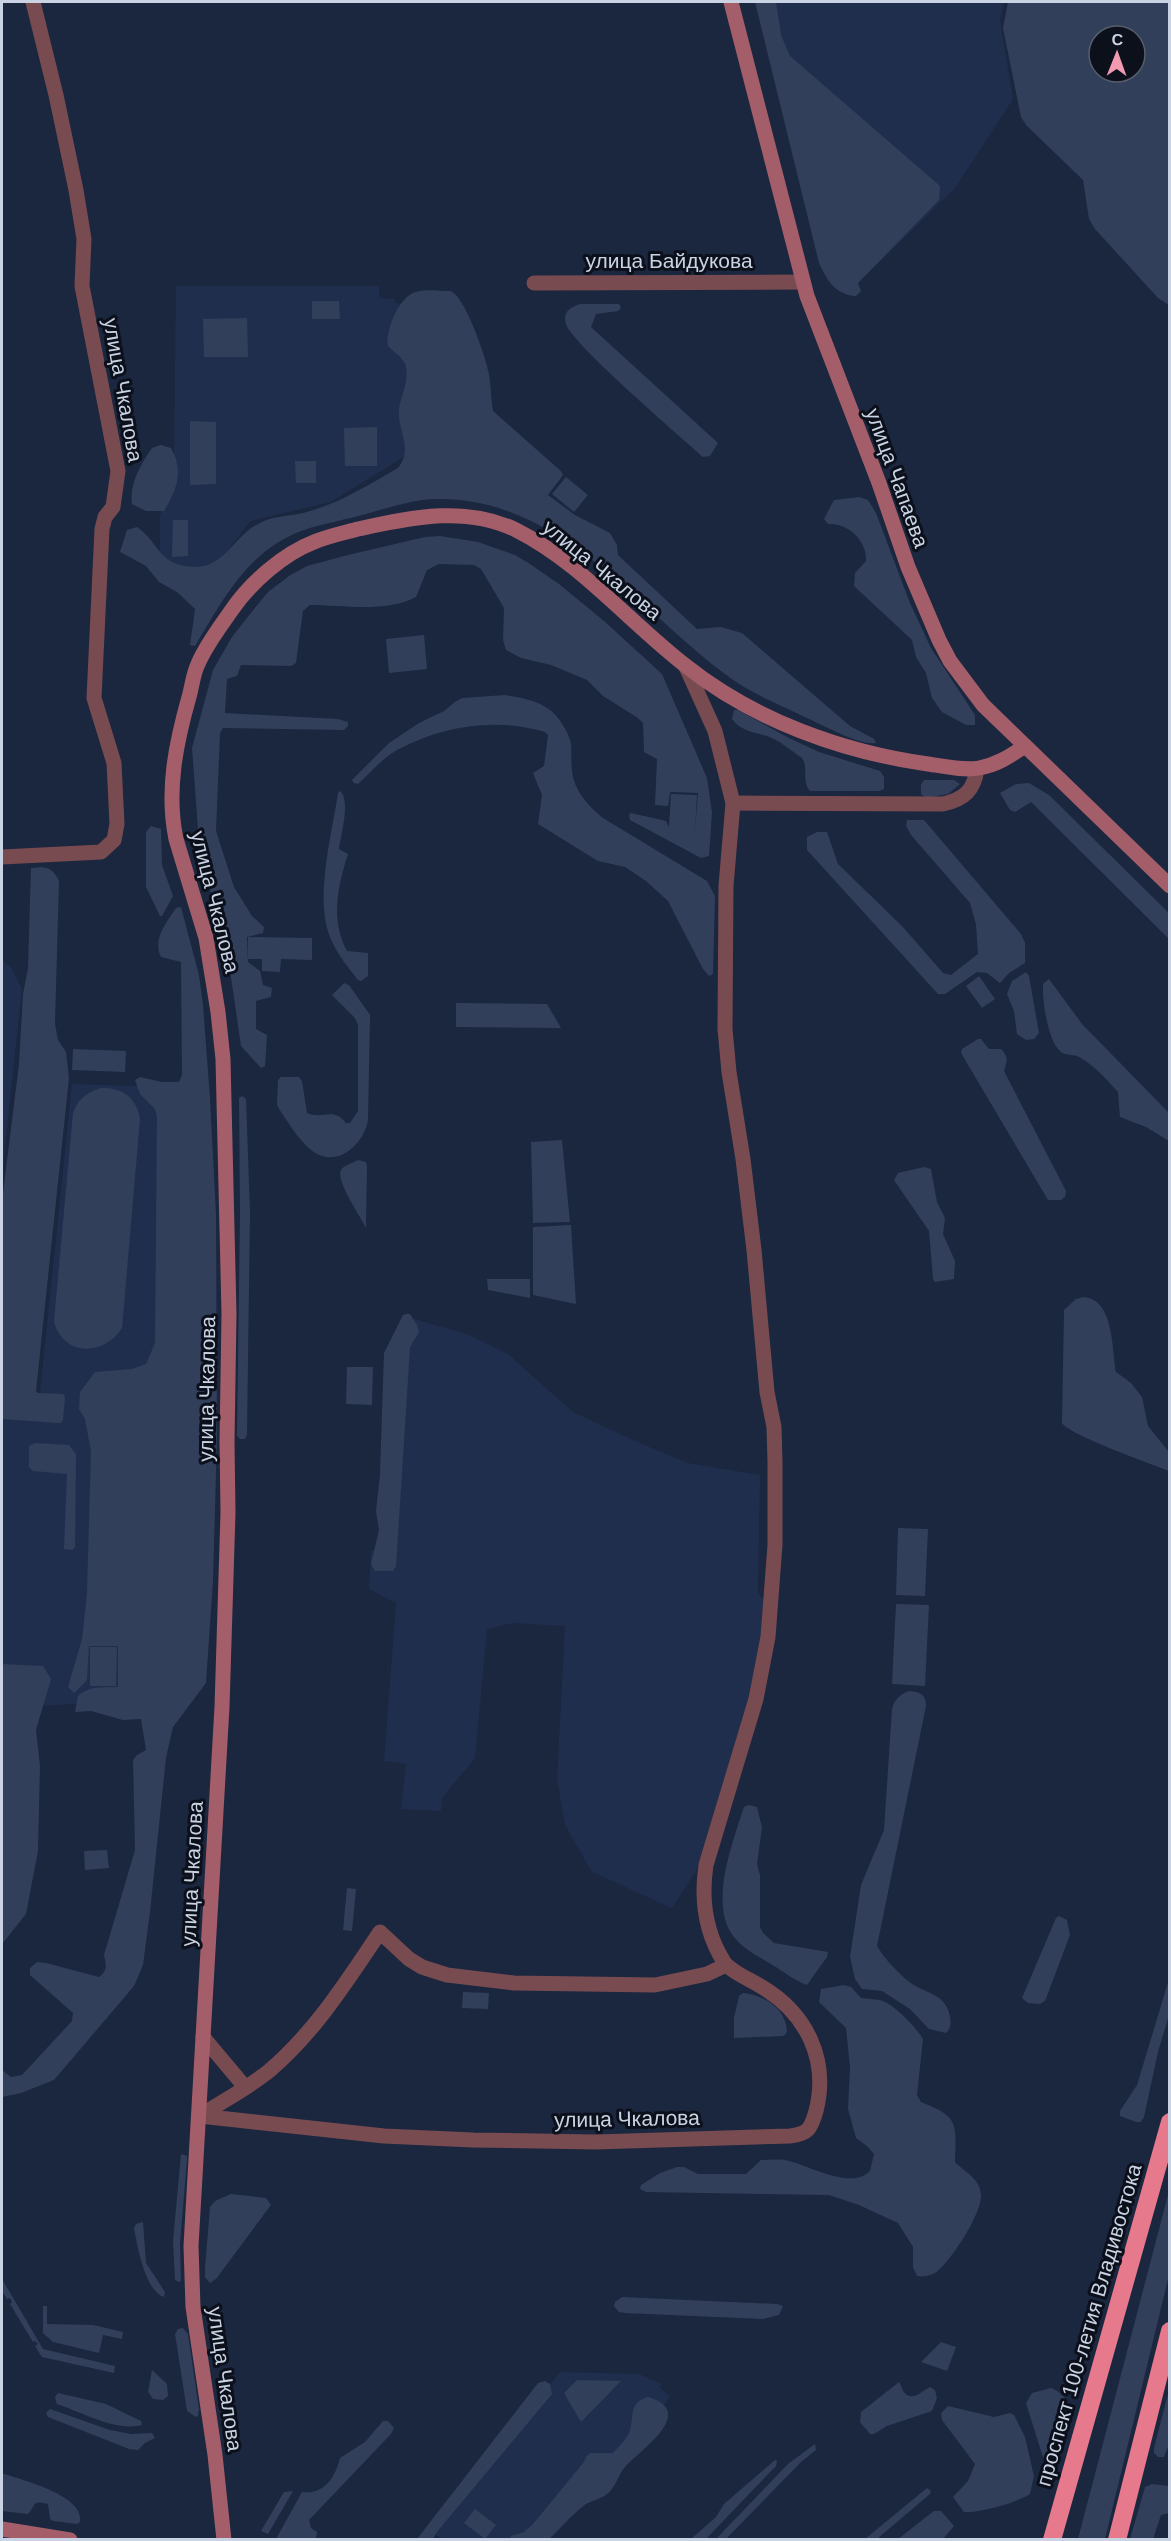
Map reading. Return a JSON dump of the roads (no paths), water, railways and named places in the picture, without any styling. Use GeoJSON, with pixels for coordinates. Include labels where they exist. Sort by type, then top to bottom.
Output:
{"type":"FeatureCollection","features":[{"type":"Feature","properties":{"kind":"highway","name":"проспект 100-летия Владивостока"},"geometry":{"type":"LineString","coordinates":[[1052,2540],[1170,2122]]}},
{"type":"Feature","properties":{"kind":"highway"},"geometry":{"type":"LineString","coordinates":[[1118,2540],[1170,2331]]}},
{"type":"Feature","properties":{"kind":"main road","name":"улица Чапаева"},"geometry":{"type":"LineString","coordinates":[[731,2],[803,282],[879,483],[908,567],[939,640],[950,661],[983,705],[1170,886]]}},
{"type":"Feature","properties":{"kind":"main road","name":"улица Чкалова"},"geometry":{"type":"LineString","coordinates":[[224,2540],[193,2297],[192,2246],[222,1707],[228,1512],[230,1314],[225,1116],[219,1024],[206,938],[176,839],[172,785],[177,741],[198,664],[237,602],[262,577],[297,550],[333,535],[427,516],[446,515],[473,518],[514,529],[552,553],[686,667],[738,701],[806,732],[894,759],[978,769],[1003,761],[1025,746]]}},
{"type":"Feature","properties":{"kind":"main road"},"geometry":{"type":"LineString","coordinates":[[2,2529],[70,2540]]}},
{"type":"Feature","properties":{"kind":"street","name":"улица Чкалова"},"geometry":{"type":"LineString","coordinates":[[2,857],[101,852],[114,840],[117,824],[114,764],[94,698],[102,529],[105,517],[113,507],[118,471],[82,286],[84,239],[76,190],[33,2]]}},
{"type":"Feature","properties":{"kind":"street","name":"улица Байдукова"},"geometry":{"type":"LineString","coordinates":[[534,283],[803,282]]}},
{"type":"Feature","properties":{"kind":"street"},"geometry":{"type":"LineString","coordinates":[[200,2116],[270,2070],[303,2038],[333,2002],[380,1932],[409,1959],[422,1967],[447,1975],[514,1983],[654,1985],[707,1974],[726,1965],[714,1945],[706,1920],[703,1882],[706,1864],[756,1700],[768,1637],[775,1545],[774,1427],[767,1392],[747,1186],[729,1072],[725,1029],[726,886],[733,803],[715,731],[686,667]]}},
{"type":"Feature","properties":{"kind":"street"},"geometry":{"type":"LineString","coordinates":[[733,803],[943,804],[962,797],[970,790],[975,784],[978,769]]}},
{"type":"Feature","properties":{"kind":"street","name":"улица Чкалова"},"geometry":{"type":"LineString","coordinates":[[200,2116],[384,2136],[473,2140],[630,2141],[804,2135],[812,2124],[820,2095],[821,2082],[816,2048],[807,2029],[777,1996],[726,1965]]}},
{"type":"Feature","properties":{"kind":"street"},"geometry":{"type":"LineString","coordinates":[[203,2037],[245,2087]]}}]}
